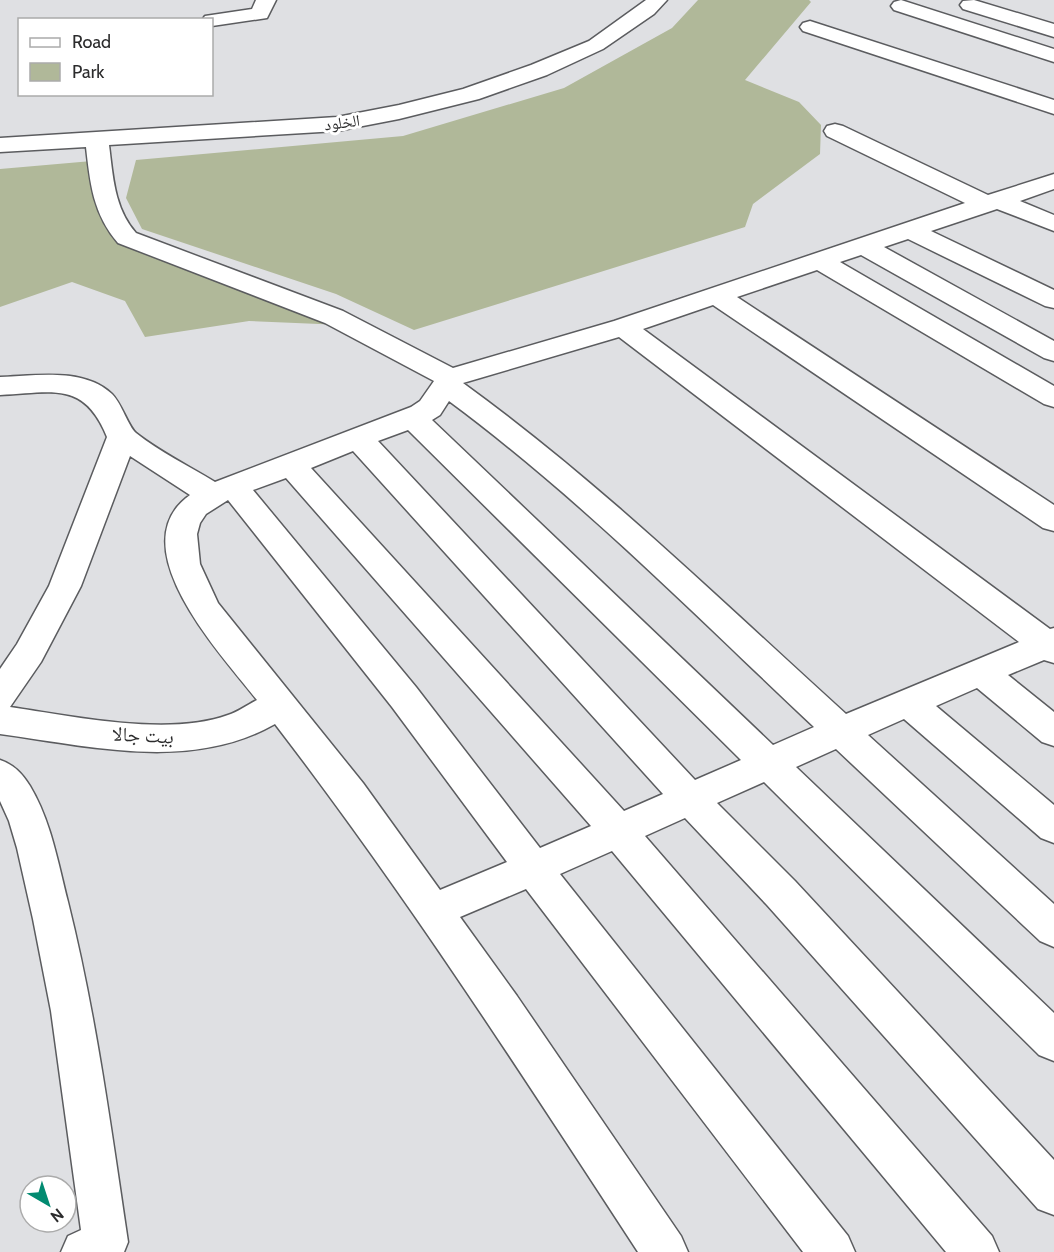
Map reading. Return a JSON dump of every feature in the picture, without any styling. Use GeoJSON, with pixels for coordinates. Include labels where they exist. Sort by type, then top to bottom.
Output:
{"type":"FeatureCollection","features":[{"type":"Feature","properties":{"kind":"street"},"geometry":{"type":"LineString","coordinates":[[213,20],[260,14],[266,0]]}},
{"type":"Feature","properties":{"kind":"street","name":"الخلود"},"geometry":{"type":"LineString","coordinates":[[0,145],[337,124],[409,110],[471,94],[539,70],[596,45],[647,10],[657,0]]}},
{"type":"Feature","properties":{"kind":"street"},"geometry":{"type":"LineString","coordinates":[[953,0],[1054,31]]}},
{"type":"Feature","properties":{"kind":"street"},"geometry":{"type":"LineString","coordinates":[[901,6],[1054,56]]}},
{"type":"Feature","properties":{"kind":"street"},"geometry":{"type":"LineString","coordinates":[[810,27],[1054,107]]}},
{"type":"Feature","properties":{"kind":"street"},"geometry":{"type":"LineString","coordinates":[[835,131],[992,202],[1054,224]]}},
{"type":"Feature","properties":{"kind":"street"},"geometry":{"type":"LineString","coordinates":[[97,140],[106,205],[113,224],[127,238],[323,312],[369,334],[448,382],[645,549],[1054,929]]}},
{"type":"Feature","properties":{"kind":"street"},"geometry":{"type":"LineString","coordinates":[[665,1252],[503,1010],[350,794],[206,611],[190,582],[182,556],[179,531],[188,513],[201,501],[223,490],[412,417],[430,408],[448,382],[717,296],[992,202],[1047,188]]}},
{"type":"Feature","properties":{"kind":"street"},"geometry":{"type":"LineString","coordinates":[[910,230],[1054,300]]}},
{"type":"Feature","properties":{"kind":"street"},"geometry":{"type":"LineString","coordinates":[[862,245],[1054,352]]}},
{"type":"Feature","properties":{"kind":"street"},"geometry":{"type":"LineString","coordinates":[[819,261],[1054,398]]}},
{"type":"Feature","properties":{"kind":"street"},"geometry":{"type":"LineString","coordinates":[[717,296],[1054,520]]}},
{"type":"Feature","properties":{"kind":"street"},"geometry":{"type":"LineString","coordinates":[[623,327],[1052,645]]}},
{"type":"Feature","properties":{"kind":"street"},"geometry":{"type":"LineString","coordinates":[[0,386],[68,385],[89,390],[103,400],[115,417],[122,437],[64,586],[29,653],[0,697]]}},
{"type":"Feature","properties":{"kind":"street"},"geometry":{"type":"LineString","coordinates":[[412,417],[1054,1041]]}},
{"type":"Feature","properties":{"kind":"street"},"geometry":{"type":"LineString","coordinates":[[122,437],[223,490],[404,697],[603,961],[832,1252]]}},
{"type":"Feature","properties":{"kind":"street"},"geometry":{"type":"LineString","coordinates":[[359,439],[688,797],[781,893],[1054,1193]]}},
{"type":"Feature","properties":{"kind":"street"},"geometry":{"type":"LineString","coordinates":[[291,464],[618,831],[976,1252]]}},
{"type":"Feature","properties":{"kind":"street"},"geometry":{"type":"LineString","coordinates":[[432,911],[535,868],[688,797],[841,731],[1052,645]]}},
{"type":"Feature","properties":{"kind":"street"},"geometry":{"type":"LineString","coordinates":[[982,673],[1054,732]]}},
{"type":"Feature","properties":{"kind":"street"},"geometry":{"type":"LineString","coordinates":[[909,703],[1054,827]]}},
{"type":"Feature","properties":{"kind":"street","name":"بيت جالا"},"geometry":{"type":"LineString","coordinates":[[0,720],[142,737],[190,737],[229,730],[279,704]]}},
{"type":"Feature","properties":{"kind":"street"},"geometry":{"type":"LineString","coordinates":[[0,775],[18,797],[25,814],[52,914],[84,1091],[98,1249]]}},
{"type":"Feature","properties":{"kind":"green space"},"geometry":{"type":"Polygon","coordinates":[[[698,0],[809,0],[811,2],[745,80],[799,102],[821,125],[820,154],[753,204],[745,227],[414,330],[336,294],[142,229],[126,198],[136,160],[403,136],[564,88],[672,28],[698,0]]]}},
{"type":"Feature","properties":{"kind":"green space"},"geometry":{"type":"Polygon","coordinates":[[[92,161],[127,238],[343,325],[249,321],[145,337],[125,301],[72,282],[0,307],[0,169],[92,161]]]}}]}
